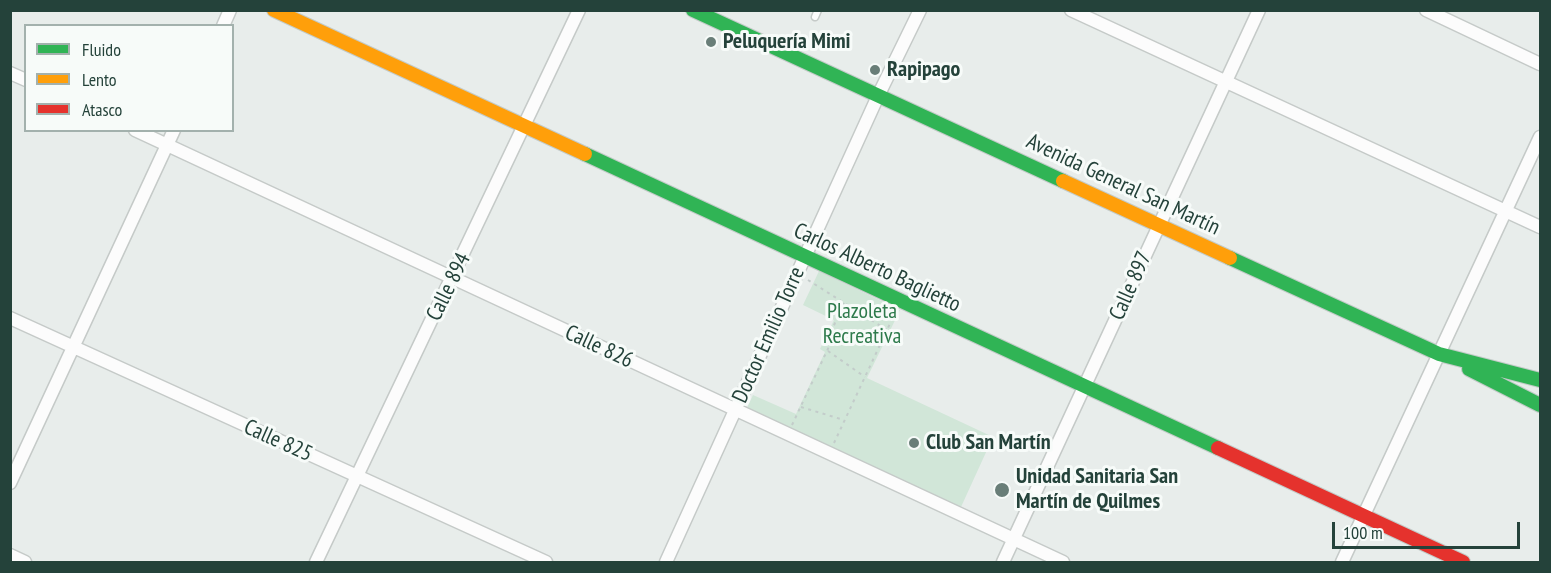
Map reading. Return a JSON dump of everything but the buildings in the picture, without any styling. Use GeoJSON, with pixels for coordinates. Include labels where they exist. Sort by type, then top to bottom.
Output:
{"type":"FeatureCollection","features":[{"type":"Feature","properties":{"kind":"street"},"geometry":{"type":"LineString","coordinates":[[224,24],[230,10]]}},
{"type":"Feature","properties":{"kind":"street","name":"Carlos Alberto Baglietto"},"geometry":{"type":"LineString","coordinates":[[274,10],[1463,562]]}},
{"type":"Feature","properties":{"kind":"street","name":"Calle 894"},"geometry":{"type":"LineString","coordinates":[[316,562],[453,279],[579,10]]}},
{"type":"Feature","properties":{"kind":"street","name":"Avenida General San Martín"},"geometry":{"type":"LineString","coordinates":[[693,10],[1439,354],[1540,380]]}},
{"type":"Feature","properties":{"kind":"street","name":"Doctor Emilio Torre"},"geometry":{"type":"LineString","coordinates":[[666,562],[878,96],[920,10]]}},
{"type":"Feature","properties":{"kind":"street"},"geometry":{"type":"LineString","coordinates":[[1071,10],[1540,227]]}},
{"type":"Feature","properties":{"kind":"street","name":"Calle 897"},"geometry":{"type":"LineString","coordinates":[[1003,562],[1259,10]]}},
{"type":"Feature","properties":{"kind":"street"},"geometry":{"type":"LineString","coordinates":[[1426,10],[1540,64]]}},
{"type":"Feature","properties":{"kind":"street","name":"Calle 826"},"geometry":{"type":"LineString","coordinates":[[139,132],[734,411],[1063,562]]}},
{"type":"Feature","properties":{"kind":"street"},"geometry":{"type":"LineString","coordinates":[[10,483],[173,132]]}},
{"type":"Feature","properties":{"kind":"street"},"geometry":{"type":"LineString","coordinates":[[1342,562],[1540,137]]}},
{"type":"Feature","properties":{"kind":"street","name":"Calle 825"},"geometry":{"type":"LineString","coordinates":[[10,318],[546,562]]}},
{"type":"Feature","properties":{"kind":"street"},"geometry":{"type":"LineString","coordinates":[[1439,354],[1540,405]]}},
{"type":"Feature","properties":{"kind":"street"},"geometry":{"type":"LineString","coordinates":[[10,555],[26,562]]}},
{"type":"Feature","properties":{"kind":"lane"},"geometry":{"type":"LineString","coordinates":[[815,18],[818,10]]}},
{"type":"Feature","properties":{"kind":"path"},"geometry":{"type":"LineString","coordinates":[[797,273],[887,330]]}},
{"type":"Feature","properties":{"kind":"path"},"geometry":{"type":"LineString","coordinates":[[828,454],[900,302]]}},
{"type":"Feature","properties":{"kind":"path"},"geometry":{"type":"LineString","coordinates":[[788,435],[834,336],[830,334],[844,303]]}},
{"type":"Feature","properties":{"kind":"path"},"geometry":{"type":"LineString","coordinates":[[827,351],[865,377]]}},
{"type":"Feature","properties":{"kind":"path"},"geometry":{"type":"LineString","coordinates":[[801,406],[844,420]]}},
{"type":"Feature","properties":{"kind":"green space","name":"Plazoleta Recreativa"},"geometry":{"type":"Polygon","coordinates":[[[819,271],[900,310],[867,378],[993,437],[961,507],[747,408],[753,395],[796,414],[825,352],[820,349],[834,320],[803,305],[819,271]]]}},
{"type":"Feature","properties":{"kind":"traffic: fast"},"geometry":{"type":"LineString","coordinates":[[693,10],[1063,181]]}},
{"type":"Feature","properties":{"kind":"traffic: fast"},"geometry":{"type":"LineString","coordinates":[[585,154],[1218,448]]}},
{"type":"Feature","properties":{"kind":"traffic: fast"},"geometry":{"type":"LineString","coordinates":[[1230,258],[1439,354],[1540,380]]}},
{"type":"Feature","properties":{"kind":"traffic: fast"},"geometry":{"type":"LineString","coordinates":[[1469,369],[1540,405]]}},
{"type":"Feature","properties":{"kind":"traffic: slow"},"geometry":{"type":"LineString","coordinates":[[274,10],[585,154]]}},
{"type":"Feature","properties":{"kind":"traffic: slow"},"geometry":{"type":"LineString","coordinates":[[1063,181],[1230,258]]}},
{"type":"Feature","properties":{"kind":"traffic: jam"},"geometry":{"type":"LineString","coordinates":[[1218,448],[1463,562]]}},
{"type":"Feature","properties":{"kind":"place","name":"Peluquería Mimi"},"geometry":{"type":"Point","coordinates":[711,42]}},
{"type":"Feature","properties":{"kind":"place","name":"Rapipago"},"geometry":{"type":"Point","coordinates":[875,70]}},
{"type":"Feature","properties":{"kind":"place","name":"Club San Martín"},"geometry":{"type":"Point","coordinates":[914,443]}},
{"type":"Feature","properties":{"kind":"place","name":"Unidad Sanitaria San Martín de Quilmes"},"geometry":{"type":"Point","coordinates":[1002,490]}}]}
